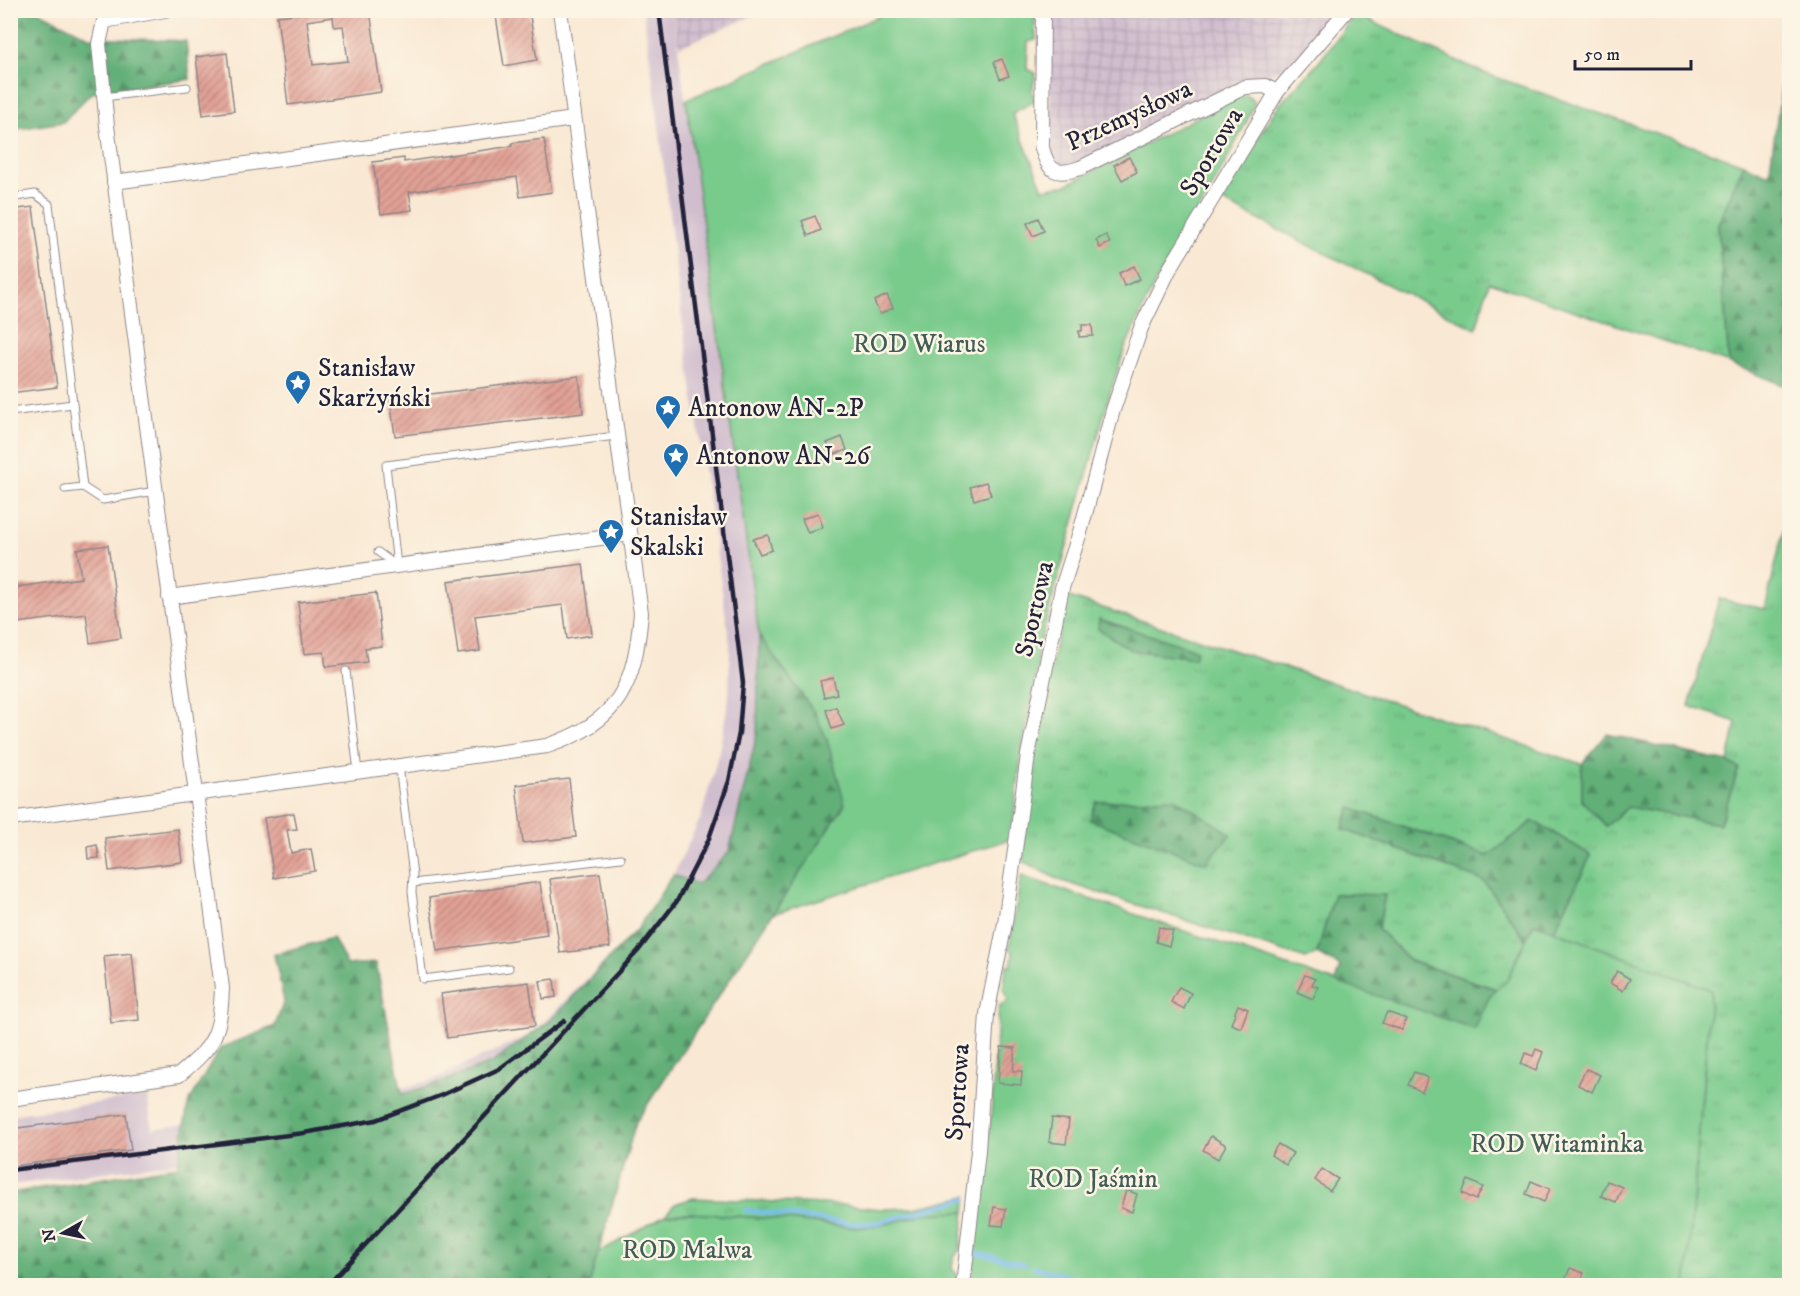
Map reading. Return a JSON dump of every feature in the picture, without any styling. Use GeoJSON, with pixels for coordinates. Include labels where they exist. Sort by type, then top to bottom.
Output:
{"type":"FeatureCollection","features":[{"type":"Feature","properties":{"kind":"street"},"geometry":{"type":"LineString","coordinates":[[10,1099],[179,1075],[210,1045],[221,1020],[222,988],[114,182],[99,44],[104,21],[119,14],[165,10]]}},
{"type":"Feature","properties":{"kind":"street"},"geometry":{"type":"LineString","coordinates":[[10,819],[547,746],[582,733],[604,717],[616,704],[632,672],[638,646],[641,613],[560,10]]}},
{"type":"Feature","properties":{"kind":"street","name":"Przemysłowa"},"geometry":{"type":"LineString","coordinates":[[1043,10],[1042,148],[1049,166],[1056,172],[1067,172],[1080,168],[1245,87],[1265,86],[1277,92]]}},
{"type":"Feature","properties":{"kind":"street","name":"Sportowa"},"geometry":{"type":"LineString","coordinates":[[963,1286],[978,1151],[987,1014],[1005,923],[1028,755],[1062,588],[1081,529],[1113,410],[1141,328],[1169,270],[1277,92],[1347,10]]}},
{"type":"Feature","properties":{"kind":"street"},"geometry":{"type":"LineString","coordinates":[[114,182],[574,119]]}},
{"type":"Feature","properties":{"kind":"street"},"geometry":{"type":"LineString","coordinates":[[169,597],[630,534]]}},
{"type":"Feature","properties":{"kind":"lane"},"geometry":{"type":"LineString","coordinates":[[104,97],[187,87]]}},
{"type":"Feature","properties":{"kind":"lane"},"geometry":{"type":"LineString","coordinates":[[10,198],[35,194],[49,204],[83,487]]}},
{"type":"Feature","properties":{"kind":"lane"},"geometry":{"type":"LineString","coordinates":[[10,412],[73,404]]}},
{"type":"Feature","properties":{"kind":"lane"},"geometry":{"type":"LineString","coordinates":[[397,566],[386,465],[616,436]]}},
{"type":"Feature","properties":{"kind":"lane"},"geometry":{"type":"LineString","coordinates":[[65,489],[83,487],[104,500],[155,491]]}},
{"type":"Feature","properties":{"kind":"lane"},"geometry":{"type":"LineString","coordinates":[[378,552],[397,566]]}},
{"type":"Feature","properties":{"kind":"lane"},"geometry":{"type":"LineString","coordinates":[[346,671],[358,772]]}},
{"type":"Feature","properties":{"kind":"lane"},"geometry":{"type":"LineString","coordinates":[[399,766],[423,979],[509,968]]}},
{"type":"Feature","properties":{"kind":"lane"},"geometry":{"type":"LineString","coordinates":[[413,883],[621,858]]}},
{"type":"Feature","properties":{"kind":"shaded area"},"geometry":{"type":"Polygon","coordinates":[[[673,10],[764,11],[679,47],[673,10]]]}},
{"type":"Feature","properties":{"kind":"shaded area"},"geometry":{"type":"Polygon","coordinates":[[[643,11],[673,11],[759,635],[757,734],[730,852],[340,1285],[280,1148],[11,1185],[10,1115],[147,1096],[152,1129],[375,1095],[431,1080],[532,1034],[638,928],[673,875],[701,817],[719,752],[729,698],[730,644],[680,304],[643,11]]]}},
{"type":"Feature","properties":{"kind":"shaded area"},"geometry":{"type":"Polygon","coordinates":[[[1048,11],[1342,11],[1291,66],[1262,77],[1243,81],[1078,164],[1062,165],[1052,156],[1048,11]]]}},
{"type":"Feature","properties":{"kind":"green space","name":"ROD Wiarus"},"geometry":{"type":"Polygon","coordinates":[[[1034,10],[1036,40],[1028,42],[1027,69],[1036,73],[1032,91],[1035,101],[1012,113],[1043,189],[1066,185],[1236,97],[1247,95],[1255,102],[1211,190],[1155,283],[1125,348],[1110,393],[1038,649],[1037,671],[1022,750],[1011,839],[773,914],[845,804],[827,739],[815,713],[759,635],[686,100],[891,11],[1034,10]]]}},
{"type":"Feature","properties":{"kind":"green space"},"geometry":{"type":"Polygon","coordinates":[[[38,11],[89,37],[186,41],[190,79],[91,93],[63,122],[11,130],[10,12],[38,11]]]}},
{"type":"Feature","properties":{"kind":"green space"},"geometry":{"type":"Polygon","coordinates":[[[1355,14],[1484,73],[1744,164],[1718,224],[1729,363],[1489,282],[1476,329],[1219,200],[1278,106],[1319,62],[1355,14]]]}},
{"type":"Feature","properties":{"kind":"green space"},"geometry":{"type":"Polygon","coordinates":[[[1783,76],[1790,79],[1789,388],[1729,363],[1718,224],[1744,164],[1769,175],[1783,76]]]}},
{"type":"Feature","properties":{"kind":"green space"},"geometry":{"type":"Polygon","coordinates":[[[1789,507],[1789,1285],[1686,1285],[1711,990],[1554,931],[1591,855],[1533,821],[1489,856],[1350,808],[1343,829],[1484,881],[1526,940],[1506,982],[1496,989],[1410,961],[1378,929],[1385,895],[1334,894],[1317,954],[1306,959],[1059,880],[1023,861],[1026,808],[1045,694],[1066,596],[1582,764],[1582,801],[1719,824],[1739,768],[1728,762],[1736,722],[1689,706],[1719,599],[1765,609],[1789,507]]]}},
{"type":"Feature","properties":{"kind":"green space"},"geometry":{"type":"Polygon","coordinates":[[[1099,619],[1197,650],[1194,658],[1131,650],[1098,629],[1099,619]]]}},
{"type":"Feature","properties":{"kind":"green space"},"geometry":{"type":"Polygon","coordinates":[[[759,635],[815,713],[827,739],[845,804],[636,1122],[589,1285],[11,1286],[11,1193],[178,1166],[188,1104],[220,1048],[275,1026],[284,1001],[274,954],[333,938],[347,965],[376,963],[402,1094],[436,1084],[493,1062],[551,1020],[638,928],[673,875],[698,884],[729,852],[757,734],[759,635]]]}},
{"type":"Feature","properties":{"kind":"green space"},"geometry":{"type":"Polygon","coordinates":[[[1607,734],[1728,762],[1739,768],[1720,824],[1628,807],[1606,826],[1582,801],[1582,764],[1607,734]]]}},
{"type":"Feature","properties":{"kind":"green space"},"geometry":{"type":"Polygon","coordinates":[[[1174,798],[1231,834],[1206,863],[1090,820],[1096,802],[1174,798]]]}},
{"type":"Feature","properties":{"kind":"green space"},"geometry":{"type":"Polygon","coordinates":[[[1350,808],[1488,856],[1533,821],[1591,855],[1554,931],[1534,923],[1526,940],[1484,881],[1343,829],[1350,808]]]}},
{"type":"Feature","properties":{"kind":"green space","name":"ROD Witaminka"},"geometry":{"type":"Polygon","coordinates":[[[1021,876],[1475,1029],[1489,998],[1506,982],[1534,923],[1711,990],[1686,1285],[971,1286],[991,1116],[999,1006],[1009,1000],[1003,988],[1007,964],[1011,967],[1013,953],[1009,949],[1021,876]]]}},
{"type":"Feature","properties":{"kind":"green space"},"geometry":{"type":"Polygon","coordinates":[[[1334,894],[1385,895],[1378,929],[1410,961],[1496,989],[1489,998],[1475,1029],[1335,982],[1340,966],[1317,954],[1334,894]]]}},
{"type":"Feature","properties":{"kind":"green space"},"geometry":{"type":"Polygon","coordinates":[[[967,1196],[965,1212],[924,1214],[879,1226],[857,1228],[689,1213],[665,1215],[675,1204],[693,1198],[882,1209],[915,1208],[967,1196]]]}},
{"type":"Feature","properties":{"kind":"green space","name":"ROD Malwa"},"geometry":{"type":"Polygon","coordinates":[[[965,1212],[960,1249],[953,1259],[952,1269],[957,1274],[956,1285],[589,1286],[598,1253],[665,1215],[689,1213],[857,1228],[879,1226],[924,1214],[965,1212]]]}},
{"type":"Feature","properties":{"kind":"building"},"geometry":{"type":"Polygon","coordinates":[[[304,10],[370,10],[381,92],[288,105],[277,16],[304,13],[304,10]],[[333,17],[307,21],[313,65],[348,61],[343,26],[334,27],[333,17]]]}},
{"type":"Feature","properties":{"kind":"building"},"geometry":{"type":"Polygon","coordinates":[[[495,10],[529,10],[537,60],[504,66],[495,10]]]}},
{"type":"Feature","properties":{"kind":"building"},"geometry":{"type":"Polygon","coordinates":[[[227,53],[234,111],[203,115],[196,57],[227,53]]]}},
{"type":"Feature","properties":{"kind":"building"},"geometry":{"type":"Polygon","coordinates":[[[1002,59],[1009,76],[1000,79],[994,62],[1002,59]]]}},
{"type":"Feature","properties":{"kind":"building"},"geometry":{"type":"Polygon","coordinates":[[[544,139],[552,192],[520,197],[517,177],[409,192],[412,210],[381,214],[373,162],[404,158],[404,162],[544,139]]]}},
{"type":"Feature","properties":{"kind":"building"},"geometry":{"type":"Polygon","coordinates":[[[1129,157],[1137,172],[1122,180],[1114,165],[1129,157]]]}},
{"type":"Feature","properties":{"kind":"building"},"geometry":{"type":"Polygon","coordinates":[[[33,207],[57,387],[10,393],[10,210],[33,207]]]}},
{"type":"Feature","properties":{"kind":"building"},"geometry":{"type":"Polygon","coordinates":[[[815,216],[821,230],[808,236],[802,221],[815,216]]]}},
{"type":"Feature","properties":{"kind":"building"},"geometry":{"type":"Polygon","coordinates":[[[1038,218],[1044,231],[1033,236],[1027,223],[1038,218]]]}},
{"type":"Feature","properties":{"kind":"building"},"geometry":{"type":"Polygon","coordinates":[[[1106,235],[1110,243],[1100,248],[1096,240],[1106,235]]]}},
{"type":"Feature","properties":{"kind":"building"},"geometry":{"type":"Polygon","coordinates":[[[1134,266],[1140,279],[1124,286],[1119,273],[1134,266]]]}},
{"type":"Feature","properties":{"kind":"building"},"geometry":{"type":"Polygon","coordinates":[[[887,295],[893,308],[880,314],[874,301],[887,295]]]}},
{"type":"Feature","properties":{"kind":"building"},"geometry":{"type":"Polygon","coordinates":[[[1082,325],[1092,325],[1093,336],[1079,337],[1082,325]]]}},
{"type":"Feature","properties":{"kind":"building"},"geometry":{"type":"Polygon","coordinates":[[[579,376],[583,413],[395,436],[390,399],[579,376]]]}},
{"type":"Feature","properties":{"kind":"building"},"geometry":{"type":"Polygon","coordinates":[[[842,437],[847,450],[832,455],[827,443],[842,437]]]}},
{"type":"Feature","properties":{"kind":"building"},"geometry":{"type":"Polygon","coordinates":[[[986,482],[991,495],[974,500],[970,487],[986,482]]]}},
{"type":"Feature","properties":{"kind":"building"},"geometry":{"type":"Polygon","coordinates":[[[818,513],[823,527],[808,533],[802,519],[818,513]]]}},
{"type":"Feature","properties":{"kind":"building"},"geometry":{"type":"Polygon","coordinates":[[[768,535],[772,550],[760,554],[753,539],[768,535]]]}},
{"type":"Feature","properties":{"kind":"building"},"geometry":{"type":"Polygon","coordinates":[[[108,545],[121,638],[90,643],[86,614],[10,624],[10,588],[81,578],[77,549],[108,545]]]}},
{"type":"Feature","properties":{"kind":"building"},"geometry":{"type":"Polygon","coordinates":[[[583,564],[592,635],[567,639],[563,605],[475,616],[480,651],[458,654],[448,581],[583,564]]]}},
{"type":"Feature","properties":{"kind":"building"},"geometry":{"type":"Polygon","coordinates":[[[376,593],[382,646],[365,648],[367,662],[326,667],[324,652],[304,654],[298,602],[376,593]]]}},
{"type":"Feature","properties":{"kind":"building"},"geometry":{"type":"Polygon","coordinates":[[[833,678],[837,694],[824,697],[820,681],[833,678]]]}},
{"type":"Feature","properties":{"kind":"building"},"geometry":{"type":"Polygon","coordinates":[[[836,707],[844,725],[832,729],[826,710],[836,707]]]}},
{"type":"Feature","properties":{"kind":"building"},"geometry":{"type":"Polygon","coordinates":[[[569,779],[576,837],[523,843],[516,785],[569,779]]]}},
{"type":"Feature","properties":{"kind":"building"},"geometry":{"type":"Polygon","coordinates":[[[294,813],[297,829],[287,830],[291,853],[311,849],[315,871],[274,878],[264,818],[294,813]]]}},
{"type":"Feature","properties":{"kind":"building"},"geometry":{"type":"Polygon","coordinates":[[[178,829],[182,862],[109,871],[105,838],[178,829]]]}},
{"type":"Feature","properties":{"kind":"building"},"geometry":{"type":"Polygon","coordinates":[[[97,845],[99,858],[88,859],[87,847],[97,845]]]}},
{"type":"Feature","properties":{"kind":"building"},"geometry":{"type":"Polygon","coordinates":[[[600,873],[610,947],[560,953],[550,879],[600,873]]]}},
{"type":"Feature","properties":{"kind":"building"},"geometry":{"type":"Polygon","coordinates":[[[540,882],[547,935],[437,951],[429,898],[540,882]]]}},
{"type":"Feature","properties":{"kind":"building"},"geometry":{"type":"Polygon","coordinates":[[[1159,927],[1173,931],[1169,946],[1156,942],[1159,927]]]}},
{"type":"Feature","properties":{"kind":"building"},"geometry":{"type":"Polygon","coordinates":[[[132,953],[139,1020],[111,1023],[104,956],[132,953]]]}},
{"type":"Feature","properties":{"kind":"building"},"geometry":{"type":"Polygon","coordinates":[[[1617,971],[1630,979],[1623,991],[1610,983],[1617,971]]]}},
{"type":"Feature","properties":{"kind":"building"},"geometry":{"type":"Polygon","coordinates":[[[1305,975],[1315,979],[1312,985],[1318,987],[1313,999],[1297,992],[1305,975]]]}},
{"type":"Feature","properties":{"kind":"building"},"geometry":{"type":"Polygon","coordinates":[[[554,979],[556,997],[543,999],[540,981],[554,979]]]}},
{"type":"Feature","properties":{"kind":"building"},"geometry":{"type":"Polygon","coordinates":[[[529,982],[535,1026],[447,1038],[441,994],[529,982]]]}},
{"type":"Feature","properties":{"kind":"building"},"geometry":{"type":"Polygon","coordinates":[[[1179,987],[1191,993],[1184,1009],[1171,1002],[1179,987]]]}},
{"type":"Feature","properties":{"kind":"building"},"geometry":{"type":"Polygon","coordinates":[[[1238,1005],[1248,1009],[1241,1028],[1231,1024],[1238,1005]]]}},
{"type":"Feature","properties":{"kind":"building"},"geometry":{"type":"Polygon","coordinates":[[[1387,1012],[1406,1019],[1402,1030],[1382,1023],[1387,1012]]]}},
{"type":"Feature","properties":{"kind":"building"},"geometry":{"type":"Polygon","coordinates":[[[1001,1047],[1015,1048],[1013,1071],[1022,1071],[1021,1085],[998,1083],[1001,1047]]]}},
{"type":"Feature","properties":{"kind":"building"},"geometry":{"type":"Polygon","coordinates":[[[1536,1049],[1543,1052],[1536,1071],[1521,1064],[1525,1053],[1533,1056],[1536,1049]]]}},
{"type":"Feature","properties":{"kind":"building"},"geometry":{"type":"Polygon","coordinates":[[[1586,1069],[1600,1075],[1592,1092],[1578,1085],[1586,1069]]]}},
{"type":"Feature","properties":{"kind":"building"},"geometry":{"type":"Polygon","coordinates":[[[1414,1072],[1428,1078],[1422,1092],[1408,1085],[1414,1072]]]}},
{"type":"Feature","properties":{"kind":"building"},"geometry":{"type":"Polygon","coordinates":[[[126,1114],[131,1150],[13,1166],[10,1129],[126,1114]]]}},
{"type":"Feature","properties":{"kind":"building"},"geometry":{"type":"Polygon","coordinates":[[[1052,1118],[1069,1120],[1066,1144],[1049,1142],[1052,1118]]]}},
{"type":"Feature","properties":{"kind":"building"},"geometry":{"type":"Polygon","coordinates":[[[1211,1136],[1226,1145],[1218,1159],[1203,1150],[1211,1136]]]}},
{"type":"Feature","properties":{"kind":"building"},"geometry":{"type":"Polygon","coordinates":[[[1278,1144],[1293,1153],[1286,1165],[1271,1155],[1278,1144]]]}},
{"type":"Feature","properties":{"kind":"building"},"geometry":{"type":"Polygon","coordinates":[[[1322,1169],[1338,1179],[1330,1191],[1315,1180],[1322,1169]]]}},
{"type":"Feature","properties":{"kind":"building"},"geometry":{"type":"Polygon","coordinates":[[[1468,1180],[1483,1187],[1476,1200],[1462,1193],[1468,1180]]]}},
{"type":"Feature","properties":{"kind":"building"},"geometry":{"type":"Polygon","coordinates":[[[1531,1181],[1550,1189],[1544,1202],[1526,1194],[1531,1181]]]}},
{"type":"Feature","properties":{"kind":"building"},"geometry":{"type":"Polygon","coordinates":[[[1607,1181],[1622,1187],[1616,1202],[1601,1196],[1607,1181]]]}},
{"type":"Feature","properties":{"kind":"building"},"geometry":{"type":"Polygon","coordinates":[[[1126,1190],[1137,1194],[1132,1212],[1121,1208],[1126,1190]]]}},
{"type":"Feature","properties":{"kind":"building"},"geometry":{"type":"Polygon","coordinates":[[[994,1207],[1006,1209],[1003,1226],[991,1225],[994,1207]]]}},
{"type":"Feature","properties":{"kind":"building"},"geometry":{"type":"Polygon","coordinates":[[[1570,1268],[1584,1273],[1579,1286],[1564,1283],[1570,1268]]]}},
{"type":"Feature","properties":{"kind":"waterway"},"geometry":{"type":"LineString","coordinates":[[745,1210],[853,1224],[876,1223],[966,1199]]}},
{"type":"Feature","properties":{"kind":"waterway"},"geometry":{"type":"LineString","coordinates":[[973,1249],[973,1252],[1024,1264]]}},
{"type":"Feature","properties":{"kind":"waterway"},"geometry":{"type":"LineString","coordinates":[[1033,1267],[1107,1286]]}},
{"type":"Feature","properties":{"kind":"railway"},"geometry":{"type":"LineString","coordinates":[[327,1286],[638,951],[677,901],[708,841],[729,781],[739,733],[743,683],[659,10]]}},
{"type":"Feature","properties":{"kind":"railway"},"geometry":{"type":"LineString","coordinates":[[10,1170],[304,1133],[376,1120],[442,1095],[499,1069],[564,1021]]}},
{"type":"Feature","properties":{"kind":"place","name":"Stanisław Skarżyński"},"geometry":{"type":"Point","coordinates":[298,406]}},
{"type":"Feature","properties":{"kind":"place","name":"Antonow AN-2P"},"geometry":{"type":"Point","coordinates":[668,431]}},
{"type":"Feature","properties":{"kind":"place","name":"Antonow AN-26"},"geometry":{"type":"Point","coordinates":[676,479]}},
{"type":"Feature","properties":{"kind":"place","name":"Stanisław Skalski"},"geometry":{"type":"Point","coordinates":[611,555]}},
{"type":"Feature","properties":{"kind":"park label","name":"ROD Jaśmin"},"geometry":{"type":"Point","coordinates":[1093,1179]}}]}
